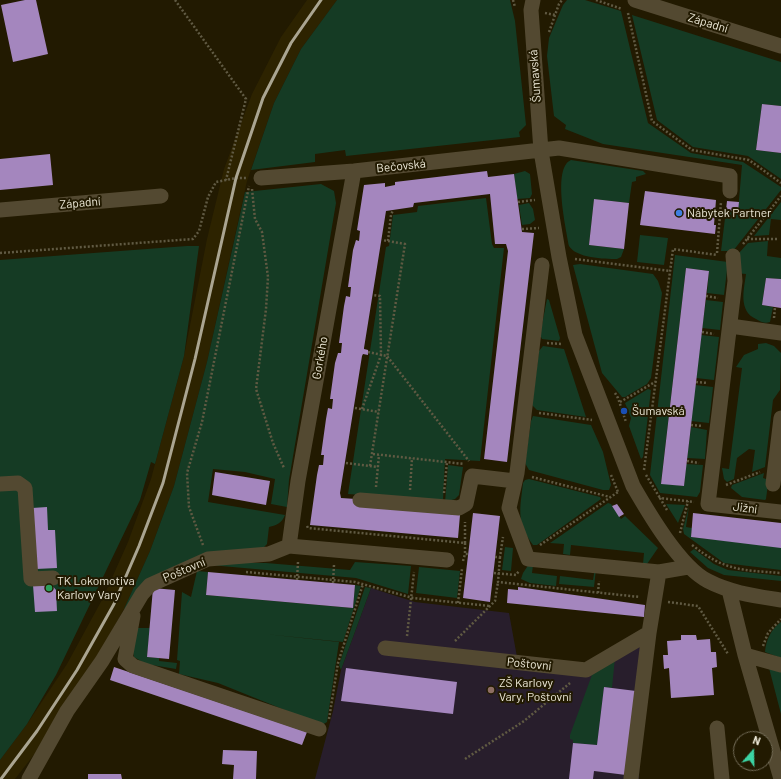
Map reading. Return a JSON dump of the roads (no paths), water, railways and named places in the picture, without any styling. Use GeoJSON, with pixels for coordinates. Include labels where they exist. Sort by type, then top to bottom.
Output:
{"type":"FeatureCollection","features":[{"type":"Feature","properties":{"kind":"street","name":"Šumavská"},"geometry":{"type":"LineString","coordinates":[[533,0],[532,18],[541,151],[558,257],[575,335],[633,486],[675,537],[688,567],[706,580],[729,590],[781,600]]}},
{"type":"Feature","properties":{"kind":"street","name":"Západní"},"geometry":{"type":"LineString","coordinates":[[635,0],[781,46]]}},
{"type":"Feature","properties":{"kind":"street"},"geometry":{"type":"LineString","coordinates":[[541,151],[559,148],[730,176],[730,191]]}},
{"type":"Feature","properties":{"kind":"street","name":"Bečovská"},"geometry":{"type":"LineString","coordinates":[[256,178],[354,171],[541,151]]}},
{"type":"Feature","properties":{"kind":"street","name":"Gorkého"},"geometry":{"type":"LineString","coordinates":[[289,546],[298,481],[354,171]]}},
{"type":"Feature","properties":{"kind":"street","name":"Západní"},"geometry":{"type":"LineString","coordinates":[[0,210],[161,196]]}},
{"type":"Feature","properties":{"kind":"street"},"geometry":{"type":"LineString","coordinates":[[733,256],[735,281],[730,326],[781,333]]}},
{"type":"Feature","properties":{"kind":"street"},"geometry":{"type":"LineString","coordinates":[[542,265],[516,477],[509,508],[527,557],[659,572],[688,567]]}},
{"type":"Feature","properties":{"kind":"street","name":"Jižní"},"geometry":{"type":"LineString","coordinates":[[730,326],[708,504],[781,512]]}},
{"type":"Feature","properties":{"kind":"street"},"geometry":{"type":"LineString","coordinates":[[773,484],[781,418]]}},
{"type":"Feature","properties":{"kind":"street"},"geometry":{"type":"LineString","coordinates":[[367,501],[459,508],[466,504],[472,476],[516,477]]}},
{"type":"Feature","properties":{"kind":"street"},"geometry":{"type":"LineString","coordinates":[[0,484],[18,483],[25,488],[31,579],[53,578]]}},
{"type":"Feature","properties":{"kind":"street","name":"Poštovní"},"geometry":{"type":"LineString","coordinates":[[30,779],[67,711],[102,661],[132,610],[150,585],[208,559],[269,554],[289,546],[446,560]]}},
{"type":"Feature","properties":{"kind":"street"},"geometry":{"type":"LineString","coordinates":[[630,778],[649,632],[659,572]]}},
{"type":"Feature","properties":{"kind":"street"},"geometry":{"type":"LineString","coordinates":[[729,590],[745,655],[781,779]]}},
{"type":"Feature","properties":{"kind":"street"},"geometry":{"type":"LineString","coordinates":[[132,610],[133,616],[125,659],[133,666],[319,729]]}},
{"type":"Feature","properties":{"kind":"street","name":"Poštovní"},"geometry":{"type":"LineString","coordinates":[[385,648],[586,670],[649,632]]}},
{"type":"Feature","properties":{"kind":"street"},"geometry":{"type":"LineString","coordinates":[[745,655],[781,665]]}},
{"type":"Feature","properties":{"kind":"street"},"geometry":{"type":"LineString","coordinates":[[717,728],[722,779]]}},
{"type":"Feature","properties":{"kind":"railway"},"geometry":{"type":"LineString","coordinates":[[1,779],[37,731],[77,670],[114,604],[139,546],[163,483],[195,359],[236,178],[263,98],[291,43],[321,0]]}},
{"type":"Feature","properties":{"kind":"place","name":"Nábytek Partner"},"geometry":{"type":"Point","coordinates":[679,213]}},
{"type":"Feature","properties":{"kind":"place","name":"Šumavská"},"geometry":{"type":"Point","coordinates":[624,411]}},
{"type":"Feature","properties":{"kind":"place","name":"TK Lokomotiva Karlovy Vary"},"geometry":{"type":"Point","coordinates":[49,588]}},
{"type":"Feature","properties":{"kind":"place","name":"ZŠ Karlovy Vary, Poštovní"},"geometry":{"type":"Point","coordinates":[491,690]}}]}
